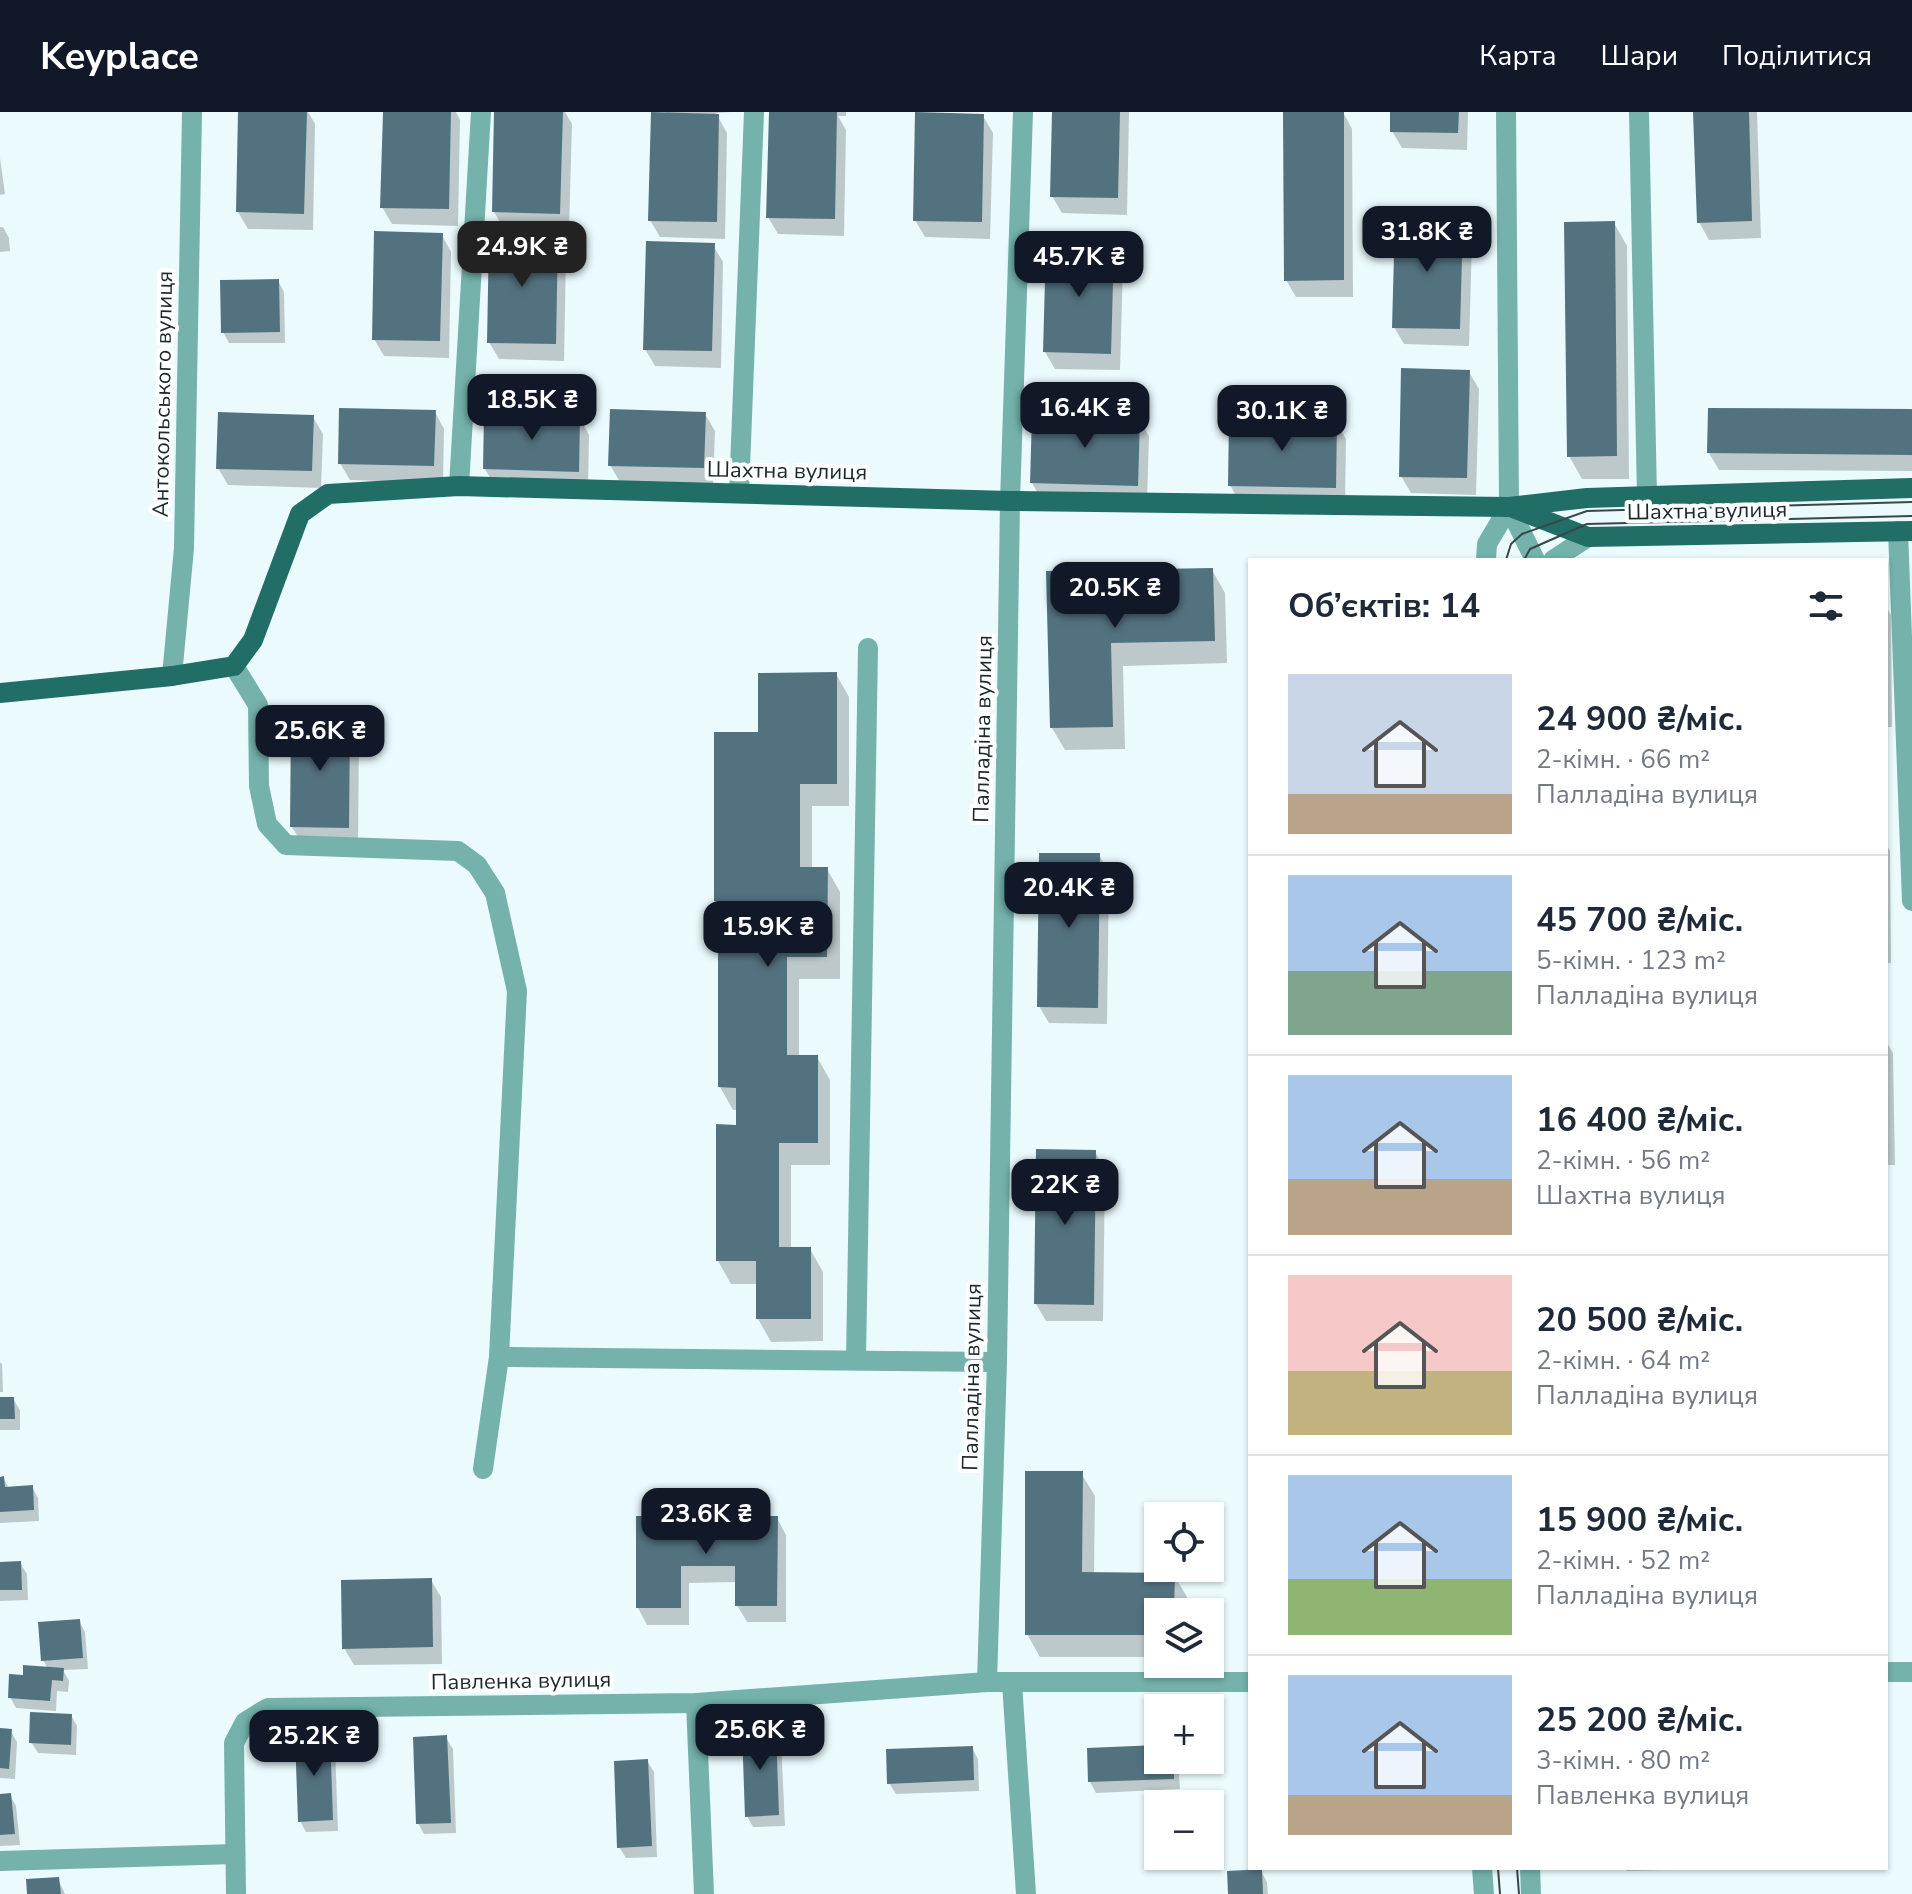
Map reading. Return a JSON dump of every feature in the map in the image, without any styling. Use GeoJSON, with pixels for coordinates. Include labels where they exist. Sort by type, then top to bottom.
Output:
{"type":"FeatureCollection","features":[{"type":"Feature","properties":{"kind":"main road","name":"Шахтна вулиця"},"geometry":{"type":"LineString","coordinates":[[234,666],[253,640],[300,514],[328,494],[459,486],[1010,501],[1509,507],[1587,498],[1912,488]]}},
{"type":"Feature","properties":{"kind":"main road","name":"Шахтна вулиця"},"geometry":{"type":"LineString","coordinates":[[1509,507],[1588,537],[1905,531]]}},
{"type":"Feature","properties":{"kind":"main road"},"geometry":{"type":"LineString","coordinates":[[0,693],[172,676],[234,666]]}},
{"type":"Feature","properties":{"kind":"street","name":"Антокольського вулиця"},"geometry":{"type":"LineString","coordinates":[[172,676],[184,548],[192,112]]}},
{"type":"Feature","properties":{"kind":"street"},"geometry":{"type":"LineString","coordinates":[[459,486],[481,112]]}},
{"type":"Feature","properties":{"kind":"street"},"geometry":{"type":"LineString","coordinates":[[739,493],[754,112]]}},
{"type":"Feature","properties":{"kind":"street","name":"Палладіна вулиця"},"geometry":{"type":"LineString","coordinates":[[987,1682],[997,1362],[1010,501],[1023,112]]}},
{"type":"Feature","properties":{"kind":"street"},"geometry":{"type":"LineString","coordinates":[[1506,112],[1509,507],[1534,558]]}},
{"type":"Feature","properties":{"kind":"street"},"geometry":{"type":"LineString","coordinates":[[1639,112],[1647,496]]}},
{"type":"Feature","properties":{"kind":"street"},"geometry":{"type":"LineString","coordinates":[[1486,558],[1487,544],[1509,507]]}},
{"type":"Feature","properties":{"kind":"street"},"geometry":{"type":"LineString","coordinates":[[1905,531],[1912,901]]}},
{"type":"Feature","properties":{"kind":"street"},"geometry":{"type":"LineString","coordinates":[[1556,558],[1588,537]]}},
{"type":"Feature","properties":{"kind":"street"},"geometry":{"type":"LineString","coordinates":[[856,1360],[868,648]]}},
{"type":"Feature","properties":{"kind":"street"},"geometry":{"type":"LineString","coordinates":[[234,666],[258,705],[259,786],[267,824],[286,845],[458,851],[477,865],[495,893],[517,991],[499,1357],[483,1469]]}},
{"type":"Feature","properties":{"kind":"street"},"geometry":{"type":"LineString","coordinates":[[499,1357],[997,1362]]}},
{"type":"Feature","properties":{"kind":"street"},"geometry":{"type":"LineString","coordinates":[[1888,1672],[1912,1672]]}},
{"type":"Feature","properties":{"kind":"street","name":"Павленка вулиця"},"geometry":{"type":"LineString","coordinates":[[236,1894],[234,1743],[245,1722],[268,1708],[696,1703],[987,1682],[1248,1682]]}},
{"type":"Feature","properties":{"kind":"street"},"geometry":{"type":"LineString","coordinates":[[1012,1683],[1026,1894]]}},
{"type":"Feature","properties":{"kind":"street"},"geometry":{"type":"LineString","coordinates":[[696,1703],[704,1894]]}},
{"type":"Feature","properties":{"kind":"street"},"geometry":{"type":"LineString","coordinates":[[0,1861],[235,1854]]}},
{"type":"Feature","properties":{"kind":"street"},"geometry":{"type":"LineString","coordinates":[[1482,1870],[1484,1894]]}},
{"type":"Feature","properties":{"kind":"street"},"geometry":{"type":"LineString","coordinates":[[1530,1870],[1531,1894]]}},
{"type":"Feature","properties":{"kind":"building"},"geometry":{"type":"Polygon","coordinates":[[[238,112],[307,112],[304,214],[236,212],[238,112]]]}},
{"type":"Feature","properties":{"kind":"building"},"geometry":{"type":"Polygon","coordinates":[[[383,112],[451,112],[449,209],[380,208],[383,112]]]}},
{"type":"Feature","properties":{"kind":"building"},"geometry":{"type":"Polygon","coordinates":[[[494,112],[563,112],[560,214],[492,212],[494,112]]]}},
{"type":"Feature","properties":{"kind":"building"},"geometry":{"type":"Polygon","coordinates":[[[651,112],[719,114],[717,222],[648,221],[651,112]]]}},
{"type":"Feature","properties":{"kind":"building"},"geometry":{"type":"Polygon","coordinates":[[[769,112],[837,112],[835,219],[766,218],[769,112]]]}},
{"type":"Feature","properties":{"kind":"building"},"geometry":{"type":"Polygon","coordinates":[[[915,112],[984,114],[982,222],[913,221],[915,112]]]}},
{"type":"Feature","properties":{"kind":"building"},"geometry":{"type":"Polygon","coordinates":[[[1052,112],[1120,112],[1118,198],[1050,197],[1052,112]]]}},
{"type":"Feature","properties":{"kind":"building"},"geometry":{"type":"Polygon","coordinates":[[[1283,112],[1344,112],[1344,280],[1284,281],[1283,112]]]}},
{"type":"Feature","properties":{"kind":"building"},"geometry":{"type":"Polygon","coordinates":[[[1390,112],[1459,112],[1458,133],[1390,132],[1390,112]]]}},
{"type":"Feature","properties":{"kind":"building"},"geometry":{"type":"Polygon","coordinates":[[[1693,112],[1749,112],[1752,221],[1697,223],[1693,112]]]}},
{"type":"Feature","properties":{"kind":"building"},"geometry":{"type":"Polygon","coordinates":[[[1395,219],[1463,221],[1460,329],[1392,328],[1395,219]]]}},
{"type":"Feature","properties":{"kind":"building"},"geometry":{"type":"Polygon","coordinates":[[[1615,221],[1617,456],[1567,457],[1564,222],[1615,221]]]}},
{"type":"Feature","properties":{"kind":"building"},"geometry":{"type":"Polygon","coordinates":[[[374,231],[443,233],[440,341],[372,340],[374,231]]]}},
{"type":"Feature","properties":{"kind":"building"},"geometry":{"type":"Polygon","coordinates":[[[489,234],[558,236],[556,344],[487,343],[489,234]]]}},
{"type":"Feature","properties":{"kind":"building"},"geometry":{"type":"Polygon","coordinates":[[[646,241],[715,243],[712,351],[643,350],[646,241]]]}},
{"type":"Feature","properties":{"kind":"building"},"geometry":{"type":"Polygon","coordinates":[[[1046,244],[1114,245],[1111,354],[1043,352],[1046,244]]]}},
{"type":"Feature","properties":{"kind":"building"},"geometry":{"type":"Polygon","coordinates":[[[279,279],[280,332],[221,333],[220,280],[279,279]]]}},
{"type":"Feature","properties":{"kind":"building"},"geometry":{"type":"Polygon","coordinates":[[[1401,368],[1470,370],[1467,478],[1399,477],[1401,368]]]}},
{"type":"Feature","properties":{"kind":"building"},"geometry":{"type":"Polygon","coordinates":[[[339,408],[436,410],[434,466],[338,464],[339,408]]]}},
{"type":"Feature","properties":{"kind":"building"},"geometry":{"type":"Polygon","coordinates":[[[1708,408],[1912,409],[1912,455],[1707,453],[1708,408]]]}},
{"type":"Feature","properties":{"kind":"building"},"geometry":{"type":"Polygon","coordinates":[[[610,409],[706,412],[704,468],[608,466],[610,409]]]}},
{"type":"Feature","properties":{"kind":"building"},"geometry":{"type":"Polygon","coordinates":[[[218,412],[314,415],[312,471],[216,469],[218,412]]]}},
{"type":"Feature","properties":{"kind":"building"},"geometry":{"type":"Polygon","coordinates":[[[484,413],[580,416],[579,472],[483,469],[484,413]]]}},
{"type":"Feature","properties":{"kind":"building"},"geometry":{"type":"Polygon","coordinates":[[[1032,415],[1140,417],[1138,486],[1030,483],[1032,415]]]}},
{"type":"Feature","properties":{"kind":"building"},"geometry":{"type":"Polygon","coordinates":[[[1229,417],[1337,420],[1336,488],[1228,486],[1229,417]]]}},
{"type":"Feature","properties":{"kind":"building"},"geometry":{"type":"Polygon","coordinates":[[[1213,568],[1215,641],[1111,643],[1113,727],[1050,728],[1046,571],[1213,568]]]}},
{"type":"Feature","properties":{"kind":"building"},"geometry":{"type":"Polygon","coordinates":[[[837,672],[837,784],[800,784],[800,867],[828,867],[827,957],[787,957],[787,1055],[818,1055],[818,1143],[779,1143],[779,1247],[811,1247],[811,1319],[756,1319],[756,1261],[716,1261],[716,1124],[736,1125],[736,1088],[718,1087],[718,926],[737,926],[737,901],[714,901],[714,732],[758,732],[758,673],[837,672]]]}},
{"type":"Feature","properties":{"kind":"building"},"geometry":{"type":"Polygon","coordinates":[[[291,718],[350,719],[349,828],[290,827],[291,718]]]}},
{"type":"Feature","properties":{"kind":"building"},"geometry":{"type":"Polygon","coordinates":[[[1039,853],[1100,853],[1098,1008],[1037,1007],[1039,853]]]}},
{"type":"Feature","properties":{"kind":"building"},"geometry":{"type":"Polygon","coordinates":[[[1036,1149],[1096,1150],[1094,1305],[1034,1304],[1036,1149]]]}},
{"type":"Feature","properties":{"kind":"building"},"geometry":{"type":"Polygon","coordinates":[[[0,1397],[14,1397],[15,1419],[0,1419],[0,1397]]]}},
{"type":"Feature","properties":{"kind":"building"},"geometry":{"type":"Polygon","coordinates":[[[1025,1471],[1083,1471],[1082,1572],[1144,1573],[1144,1582],[1175,1582],[1174,1598],[1144,1598],[1144,1635],[1025,1635],[1025,1471]]]}},
{"type":"Feature","properties":{"kind":"building"},"geometry":{"type":"Polygon","coordinates":[[[4,1476],[5,1487],[33,1485],[34,1510],[0,1512],[0,1477],[4,1476]]]}},
{"type":"Feature","properties":{"kind":"building"},"geometry":{"type":"Polygon","coordinates":[[[636,1516],[778,1516],[777,1606],[735,1606],[735,1566],[681,1566],[681,1608],[636,1608],[636,1516]]]}},
{"type":"Feature","properties":{"kind":"building"},"geometry":{"type":"Polygon","coordinates":[[[21,1561],[22,1590],[0,1590],[0,1562],[21,1561]]]}},
{"type":"Feature","properties":{"kind":"building"},"geometry":{"type":"Polygon","coordinates":[[[432,1578],[433,1647],[342,1649],[341,1580],[432,1578]]]}},
{"type":"Feature","properties":{"kind":"building"},"geometry":{"type":"Polygon","coordinates":[[[80,1619],[83,1658],[41,1661],[38,1622],[80,1619]]]}},
{"type":"Feature","properties":{"kind":"building"},"geometry":{"type":"Polygon","coordinates":[[[23,1665],[64,1668],[63,1681],[52,1680],[50,1701],[8,1698],[9,1674],[23,1675],[23,1665]]]}},
{"type":"Feature","properties":{"kind":"building"},"geometry":{"type":"Polygon","coordinates":[[[30,1712],[72,1714],[71,1745],[29,1743],[30,1712]]]}},
{"type":"Feature","properties":{"kind":"building"},"geometry":{"type":"Polygon","coordinates":[[[0,1728],[12,1729],[9,1769],[0,1768],[0,1728]]]}},
{"type":"Feature","properties":{"kind":"building"},"geometry":{"type":"Polygon","coordinates":[[[776,1728],[779,1815],[745,1817],[742,1730],[776,1728]]]}},
{"type":"Feature","properties":{"kind":"building"},"geometry":{"type":"Polygon","coordinates":[[[330,1733],[333,1820],[298,1822],[295,1735],[330,1733]]]}},
{"type":"Feature","properties":{"kind":"building"},"geometry":{"type":"Polygon","coordinates":[[[447,1735],[451,1823],[416,1824],[413,1737],[447,1735]]]}},
{"type":"Feature","properties":{"kind":"building"},"geometry":{"type":"Polygon","coordinates":[[[973,1746],[974,1780],[887,1784],[886,1749],[973,1746]]]}},
{"type":"Feature","properties":{"kind":"building"},"geometry":{"type":"Polygon","coordinates":[[[1144,1746],[1144,1774],[1174,1774],[1174,1779],[1088,1782],[1087,1748],[1144,1746]]]}},
{"type":"Feature","properties":{"kind":"building"},"geometry":{"type":"Polygon","coordinates":[[[648,1759],[652,1846],[617,1848],[614,1761],[648,1759]]]}},
{"type":"Feature","properties":{"kind":"building"},"geometry":{"type":"Polygon","coordinates":[[[11,1793],[15,1834],[0,1835],[0,1794],[11,1793]]]}},
{"type":"Feature","properties":{"kind":"building"},"geometry":{"type":"Polygon","coordinates":[[[1262,1870],[1263,1894],[1228,1894],[1227,1871],[1262,1870]]]}},
{"type":"Feature","properties":{"kind":"building"},"geometry":{"type":"Polygon","coordinates":[[[59,1877],[61,1894],[27,1894],[26,1879],[59,1877]]]}},
{"type":"Feature","properties":{"kind":"tram line"},"geometry":{"type":"LineString","coordinates":[[1507,558],[1511,544],[1522,534],[1587,511],[1912,502]]}},
{"type":"Feature","properties":{"kind":"tram line"},"geometry":{"type":"LineString","coordinates":[[1525,558],[1530,549],[1587,524],[1912,516]]}},
{"type":"Feature","properties":{"kind":"tram line"},"geometry":{"type":"LineString","coordinates":[[1498,1870],[1500,1894]]}},
{"type":"Feature","properties":{"kind":"tram line"},"geometry":{"type":"LineString","coordinates":[[1517,1870],[1519,1894]]}}]}
